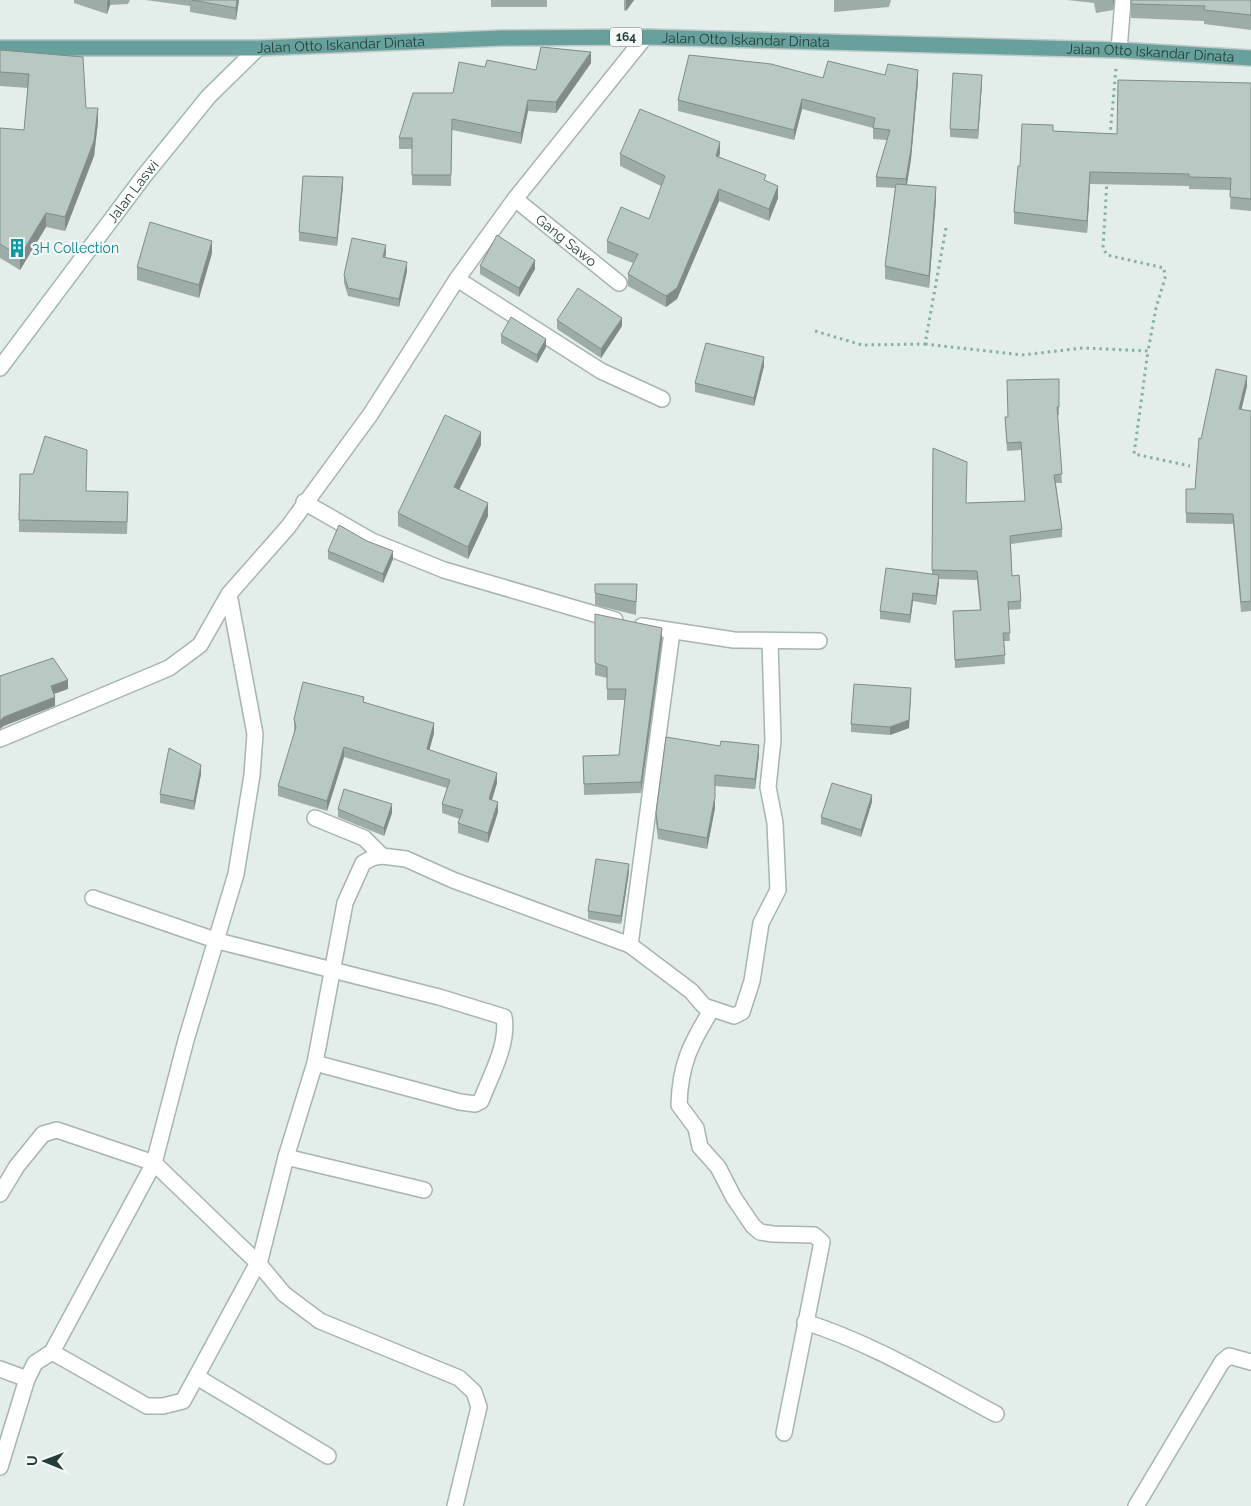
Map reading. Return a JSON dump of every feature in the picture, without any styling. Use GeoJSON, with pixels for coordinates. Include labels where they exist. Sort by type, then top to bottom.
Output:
{"type":"FeatureCollection","features":[{"type":"Feature","properties":{"kind":"main road","name":"Jalan Otto Iskandar Dinata"},"geometry":{"type":"LineString","coordinates":[[0,48],[258,48],[502,38],[645,37],[1119,50],[1251,58]]}},
{"type":"Feature","properties":{"kind":"street"},"geometry":{"type":"LineString","coordinates":[[1119,50],[1123,0]]}},
{"type":"Feature","properties":{"kind":"street"},"geometry":{"type":"LineString","coordinates":[[0,739],[169,668],[200,645],[229,594],[288,527],[304,502],[370,416],[458,279],[515,199],[645,37]]}},
{"type":"Feature","properties":{"kind":"street","name":"Jalan Laswi"},"geometry":{"type":"LineString","coordinates":[[0,368],[144,176],[209,96],[258,48]]}},
{"type":"Feature","properties":{"kind":"street","name":"Gang Sawo"},"geometry":{"type":"LineString","coordinates":[[515,199],[619,283]]}},
{"type":"Feature","properties":{"kind":"street"},"geometry":{"type":"LineString","coordinates":[[458,279],[601,371],[662,399]]}},
{"type":"Feature","properties":{"kind":"street"},"geometry":{"type":"LineString","coordinates":[[304,502],[372,541],[444,570],[547,599],[601,617],[672,632],[734,640],[819,641]]}},
{"type":"Feature","properties":{"kind":"street"},"geometry":{"type":"LineString","coordinates":[[0,1467],[27,1379],[35,1363],[52,1352],[154,1163],[186,1040],[218,941],[236,874],[252,775],[255,734],[229,594]]}},
{"type":"Feature","properties":{"kind":"street"},"geometry":{"type":"LineString","coordinates":[[630,945],[672,632]]}},
{"type":"Feature","properties":{"kind":"street"},"geometry":{"type":"LineString","coordinates":[[52,1352],[147,1406],[163,1406],[183,1402],[255,1268],[259,1264],[286,1157],[315,1062],[345,903],[363,863],[382,856],[406,859],[454,880],[630,945],[692,992],[708,1007],[734,1016],[742,1012],[752,981],[761,923],[778,890],[774,823],[768,787],[773,740],[770,641]]}},
{"type":"Feature","properties":{"kind":"street"},"geometry":{"type":"LineString","coordinates":[[316,818],[364,838],[382,856]]}},
{"type":"Feature","properties":{"kind":"street"},"geometry":{"type":"LineString","coordinates":[[93,898],[218,941],[491,1012],[504,1017],[506,1024],[499,1052],[481,1101],[475,1104],[460,1102],[315,1062]]}},
{"type":"Feature","properties":{"kind":"street"},"geometry":{"type":"LineString","coordinates":[[708,1007],[691,1043],[682,1074],[679,1106],[696,1128],[700,1147],[718,1167],[734,1198],[753,1226],[760,1232],[814,1234],[821,1239],[822,1246],[805,1322],[784,1433]]}},
{"type":"Feature","properties":{"kind":"street"},"geometry":{"type":"LineString","coordinates":[[1,1189],[43,1134],[58,1130],[154,1163],[259,1264],[284,1294],[320,1321],[459,1378],[474,1392],[479,1408],[455,1506]]}},
{"type":"Feature","properties":{"kind":"street"},"geometry":{"type":"LineString","coordinates":[[286,1157],[424,1190]]}},
{"type":"Feature","properties":{"kind":"street"},"geometry":{"type":"LineString","coordinates":[[805,1322],[833,1331],[866,1346],[996,1414]]}},
{"type":"Feature","properties":{"kind":"street"},"geometry":{"type":"LineString","coordinates":[[1136,1506],[1222,1362],[1229,1356],[1251,1362]]}},
{"type":"Feature","properties":{"kind":"street"},"geometry":{"type":"LineString","coordinates":[[0,1369],[27,1379]]}},
{"type":"Feature","properties":{"kind":"street"},"geometry":{"type":"LineString","coordinates":[[197,1377],[328,1456]]}},
{"type":"Feature","properties":{"kind":"path"},"geometry":{"type":"LineString","coordinates":[[1109,143],[1112,95],[1119,50]]}},
{"type":"Feature","properties":{"kind":"path"},"geometry":{"type":"LineString","coordinates":[[1107,172],[1103,248],[1107,255],[1164,268],[1165,278],[1156,308],[1148,351],[1134,454],[1190,466]]}},
{"type":"Feature","properties":{"kind":"path"},"geometry":{"type":"LineString","coordinates":[[925,344],[946,228]]}},
{"type":"Feature","properties":{"kind":"path"},"geometry":{"type":"LineString","coordinates":[[815,331],[862,345],[925,344],[1022,355],[1083,348],[1148,351]]}},
{"type":"Feature","properties":{"kind":"building"},"geometry":{"type":"Polygon","coordinates":[[[192,0],[237,0],[236,8],[192,0]]]}},
{"type":"Feature","properties":{"kind":"building"},"geometry":{"type":"Polygon","coordinates":[[[1131,0],[1251,0],[1251,15],[1204,10],[1205,6],[1131,4],[1131,0]]]}},
{"type":"Feature","properties":{"kind":"building"},"geometry":{"type":"Polygon","coordinates":[[[541,47],[591,52],[556,102],[528,100],[521,133],[452,119],[451,175],[412,175],[412,138],[399,138],[413,93],[453,93],[459,62],[485,67],[487,60],[536,70],[541,47]]]}},
{"type":"Feature","properties":{"kind":"building"},"geometry":{"type":"Polygon","coordinates":[[[0,50],[83,57],[86,108],[98,108],[94,141],[65,217],[46,213],[20,256],[0,244],[0,128],[24,130],[29,74],[0,72],[0,50]]]}},
{"type":"Feature","properties":{"kind":"building"},"geometry":{"type":"Polygon","coordinates":[[[689,55],[771,64],[823,78],[828,61],[885,75],[888,64],[918,70],[911,149],[906,179],[876,177],[890,130],[873,128],[875,118],[802,99],[794,130],[678,100],[689,55]]]}},
{"type":"Feature","properties":{"kind":"building"},"geometry":{"type":"Polygon","coordinates":[[[953,73],[982,75],[978,130],[950,129],[953,73]]]}},
{"type":"Feature","properties":{"kind":"building"},"geometry":{"type":"Polygon","coordinates":[[[1118,80],[1251,83],[1251,199],[1230,197],[1231,178],[1189,177],[1189,174],[1090,172],[1087,221],[1014,212],[1018,166],[1020,166],[1022,124],[1053,125],[1053,131],[1117,134],[1118,80]]]}},
{"type":"Feature","properties":{"kind":"building"},"geometry":{"type":"Polygon","coordinates":[[[640,109],[720,142],[716,156],[766,175],[764,180],[778,186],[769,209],[719,189],[677,288],[666,296],[628,274],[638,254],[607,241],[621,207],[649,219],[665,176],[620,154],[640,109]]]}},
{"type":"Feature","properties":{"kind":"building"},"geometry":{"type":"Polygon","coordinates":[[[303,176],[343,177],[337,238],[299,232],[303,176]]]}},
{"type":"Feature","properties":{"kind":"building"},"geometry":{"type":"Polygon","coordinates":[[[896,184],[936,187],[929,276],[885,266],[896,184]]]}},
{"type":"Feature","properties":{"kind":"building"},"geometry":{"type":"Polygon","coordinates":[[[150,222],[212,241],[199,285],[137,267],[150,222]]]}},
{"type":"Feature","properties":{"kind":"building"},"geometry":{"type":"Polygon","coordinates":[[[497,235],[535,260],[519,288],[480,266],[497,235]]]}},
{"type":"Feature","properties":{"kind":"building"},"geometry":{"type":"Polygon","coordinates":[[[352,238],[386,245],[383,257],[407,262],[399,299],[348,288],[344,275],[352,238]]]}},
{"type":"Feature","properties":{"kind":"building"},"geometry":{"type":"Polygon","coordinates":[[[578,288],[622,318],[601,349],[557,320],[578,288]]]}},
{"type":"Feature","properties":{"kind":"building"},"geometry":{"type":"Polygon","coordinates":[[[511,317],[546,339],[537,355],[501,335],[511,317]]]}},
{"type":"Feature","properties":{"kind":"building"},"geometry":{"type":"Polygon","coordinates":[[[706,343],[764,357],[754,398],[695,383],[706,343]]]}},
{"type":"Feature","properties":{"kind":"building"},"geometry":{"type":"Polygon","coordinates":[[[1216,369],[1247,376],[1239,409],[1251,411],[1251,601],[1241,602],[1233,514],[1186,513],[1186,489],[1195,489],[1199,438],[1201,439],[1216,369]]]}},
{"type":"Feature","properties":{"kind":"building"},"geometry":{"type":"Polygon","coordinates":[[[1059,379],[1059,407],[1057,407],[1062,474],[1054,475],[1062,529],[1010,536],[1012,576],[1019,575],[1021,601],[1008,602],[1010,633],[1003,633],[1005,655],[955,660],[953,611],[981,610],[977,571],[932,570],[933,448],[967,462],[966,503],[1025,501],[1021,442],[1007,443],[1005,417],[1008,417],[1007,380],[1059,379]]]}},
{"type":"Feature","properties":{"kind":"building"},"geometry":{"type":"Polygon","coordinates":[[[445,415],[481,432],[454,487],[488,503],[468,547],[398,513],[445,415]]]}},
{"type":"Feature","properties":{"kind":"building"},"geometry":{"type":"Polygon","coordinates":[[[45,436],[87,450],[86,491],[128,492],[127,522],[19,520],[20,474],[33,474],[45,436]]]}},
{"type":"Feature","properties":{"kind":"building"},"geometry":{"type":"Polygon","coordinates":[[[339,525],[367,541],[393,551],[383,574],[328,551],[339,525]]]}},
{"type":"Feature","properties":{"kind":"building"},"geometry":{"type":"Polygon","coordinates":[[[886,568],[939,575],[936,596],[913,593],[910,615],[880,611],[886,568]]]}},
{"type":"Feature","properties":{"kind":"building"},"geometry":{"type":"Polygon","coordinates":[[[595,584],[637,584],[636,602],[595,593],[595,584]]]}},
{"type":"Feature","properties":{"kind":"building"},"geometry":{"type":"Polygon","coordinates":[[[595,614],[662,628],[641,782],[584,784],[583,756],[619,755],[626,689],[607,689],[607,667],[595,663],[595,614]]]}},
{"type":"Feature","properties":{"kind":"building"},"geometry":{"type":"Polygon","coordinates":[[[53,658],[68,680],[51,686],[55,697],[4,717],[0,721],[0,676],[53,658]]]}},
{"type":"Feature","properties":{"kind":"building"},"geometry":{"type":"Polygon","coordinates":[[[303,682],[364,697],[363,702],[434,723],[427,749],[497,773],[489,799],[498,802],[488,833],[458,823],[463,810],[442,804],[450,780],[344,747],[327,801],[278,786],[296,727],[294,719],[303,682]]]}},
{"type":"Feature","properties":{"kind":"building"},"geometry":{"type":"Polygon","coordinates":[[[854,684],[911,688],[909,720],[890,727],[851,724],[854,684]]]}},
{"type":"Feature","properties":{"kind":"building"},"geometry":{"type":"Polygon","coordinates":[[[666,737],[720,746],[721,741],[759,745],[755,779],[715,775],[715,797],[707,838],[658,829],[656,813],[666,737]]]}},
{"type":"Feature","properties":{"kind":"building"},"geometry":{"type":"Polygon","coordinates":[[[169,748],[201,765],[194,801],[160,794],[169,748]]]}},
{"type":"Feature","properties":{"kind":"building"},"geometry":{"type":"Polygon","coordinates":[[[832,783],[872,795],[861,830],[821,817],[832,783]]]}},
{"type":"Feature","properties":{"kind":"building"},"geometry":{"type":"Polygon","coordinates":[[[344,789],[392,804],[384,828],[338,809],[344,789]]]}},
{"type":"Feature","properties":{"kind":"building"},"geometry":{"type":"Polygon","coordinates":[[[596,859],[629,864],[621,916],[588,911],[596,859]]]}},
{"type":"Feature","properties":{"kind":"place","name":"3H Collection"},"geometry":{"type":"Point","coordinates":[17,248]}}]}
